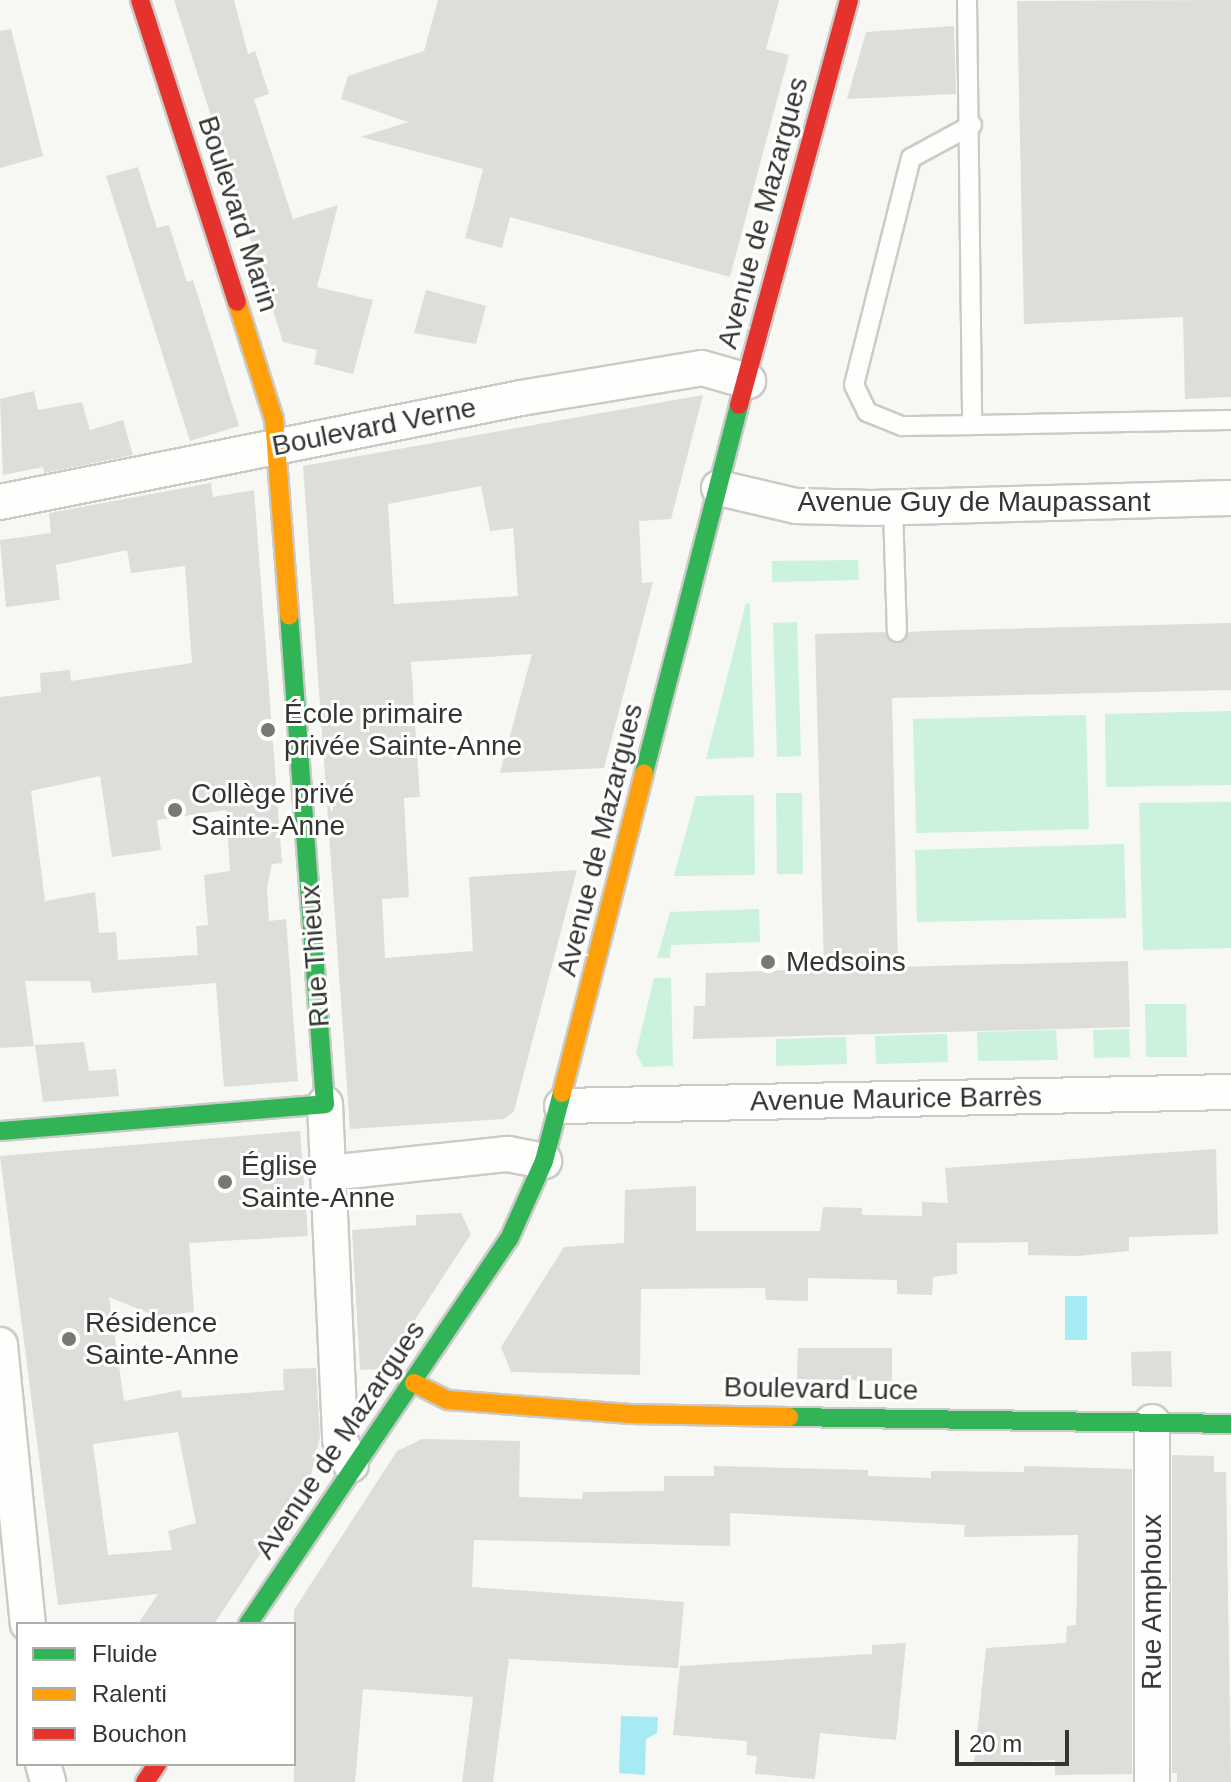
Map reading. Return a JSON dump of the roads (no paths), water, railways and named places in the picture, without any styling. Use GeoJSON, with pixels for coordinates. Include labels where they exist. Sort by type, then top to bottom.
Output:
{"type":"FeatureCollection","features":[{"type":"Feature","properties":{"kind":"street","name":"Boulevard Marin"},"geometry":{"type":"LineString","coordinates":[[140,0],[274,419],[278,446]]}},
{"type":"Feature","properties":{"kind":"street","name":"Avenue de Mazargues"},"geometry":{"type":"LineString","coordinates":[[249,1622],[351,1465],[414,1383],[509,1239],[544,1161],[562,1106],[719,488],[849,0]]}},
{"type":"Feature","properties":{"kind":"street","name":"Boulevard Verne"},"geometry":{"type":"LineString","coordinates":[[0,502],[278,446],[702,368],[748,381]]}},
{"type":"Feature","properties":{"kind":"street","name":"Rue Thieux"},"geometry":{"type":"LineString","coordinates":[[278,446],[325,1104],[340,1440],[351,1465]]}},
{"type":"Feature","properties":{"kind":"street","name":"Avenue Guy de Maupassant"},"geometry":{"type":"LineString","coordinates":[[719,488],[796,506],[893,508],[1231,498]]}},
{"type":"Feature","properties":{"kind":"street","name":"Avenue Maurice Barrès"},"geometry":{"type":"LineString","coordinates":[[562,1106],[1231,1092]]}},
{"type":"Feature","properties":{"kind":"street"},"geometry":{"type":"LineString","coordinates":[[0,1131],[325,1104]]}},
{"type":"Feature","properties":{"kind":"street"},"geometry":{"type":"LineString","coordinates":[[329,1173],[508,1154],[544,1161]]}},
{"type":"Feature","properties":{"kind":"street"},"geometry":{"type":"LineString","coordinates":[[0,1345],[28,1622]]}},
{"type":"Feature","properties":{"kind":"street","name":"Boulevard Luce"},"geometry":{"type":"LineString","coordinates":[[414,1383],[448,1400],[630,1414],[1231,1424]]}},
{"type":"Feature","properties":{"kind":"street","name":"Rue Amphoux"},"geometry":{"type":"LineString","coordinates":[[1152,1422],[1152,1782]]}},
{"type":"Feature","properties":{"kind":"lane"},"geometry":{"type":"LineString","coordinates":[[967,0],[972,125],[972,425]]}},
{"type":"Feature","properties":{"kind":"lane"},"geometry":{"type":"LineString","coordinates":[[972,125],[911,158],[854,385],[867,412],[902,426],[1231,420]]}},
{"type":"Feature","properties":{"kind":"lane"},"geometry":{"type":"LineString","coordinates":[[893,508],[897,632]]}},
{"type":"Feature","properties":{"kind":"water"},"geometry":{"type":"Polygon","coordinates":[[[1065,1296],[1087,1296],[1087,1340],[1065,1340],[1065,1296]]]}},
{"type":"Feature","properties":{"kind":"water"},"geometry":{"type":"Polygon","coordinates":[[[621,1716],[658,1717],[657,1733],[646,1739],[645,1775],[619,1773],[621,1716]]]}},
{"type":"Feature","properties":{"kind":"place","name":"École primaire privée Sainte-Anne"},"geometry":{"type":"Point","coordinates":[268,730]}},
{"type":"Feature","properties":{"kind":"place","name":"Collège privé Sainte-Anne"},"geometry":{"type":"Point","coordinates":[175,810]}},
{"type":"Feature","properties":{"kind":"place","name":"Medsoins"},"geometry":{"type":"Point","coordinates":[768,962]}},
{"type":"Feature","properties":{"kind":"place","name":"Église Sainte-Anne"},"geometry":{"type":"Point","coordinates":[225,1182]}},
{"type":"Feature","properties":{"kind":"place","name":"Résidence Sainte-Anne"},"geometry":{"type":"Point","coordinates":[69,1339]}}]}
